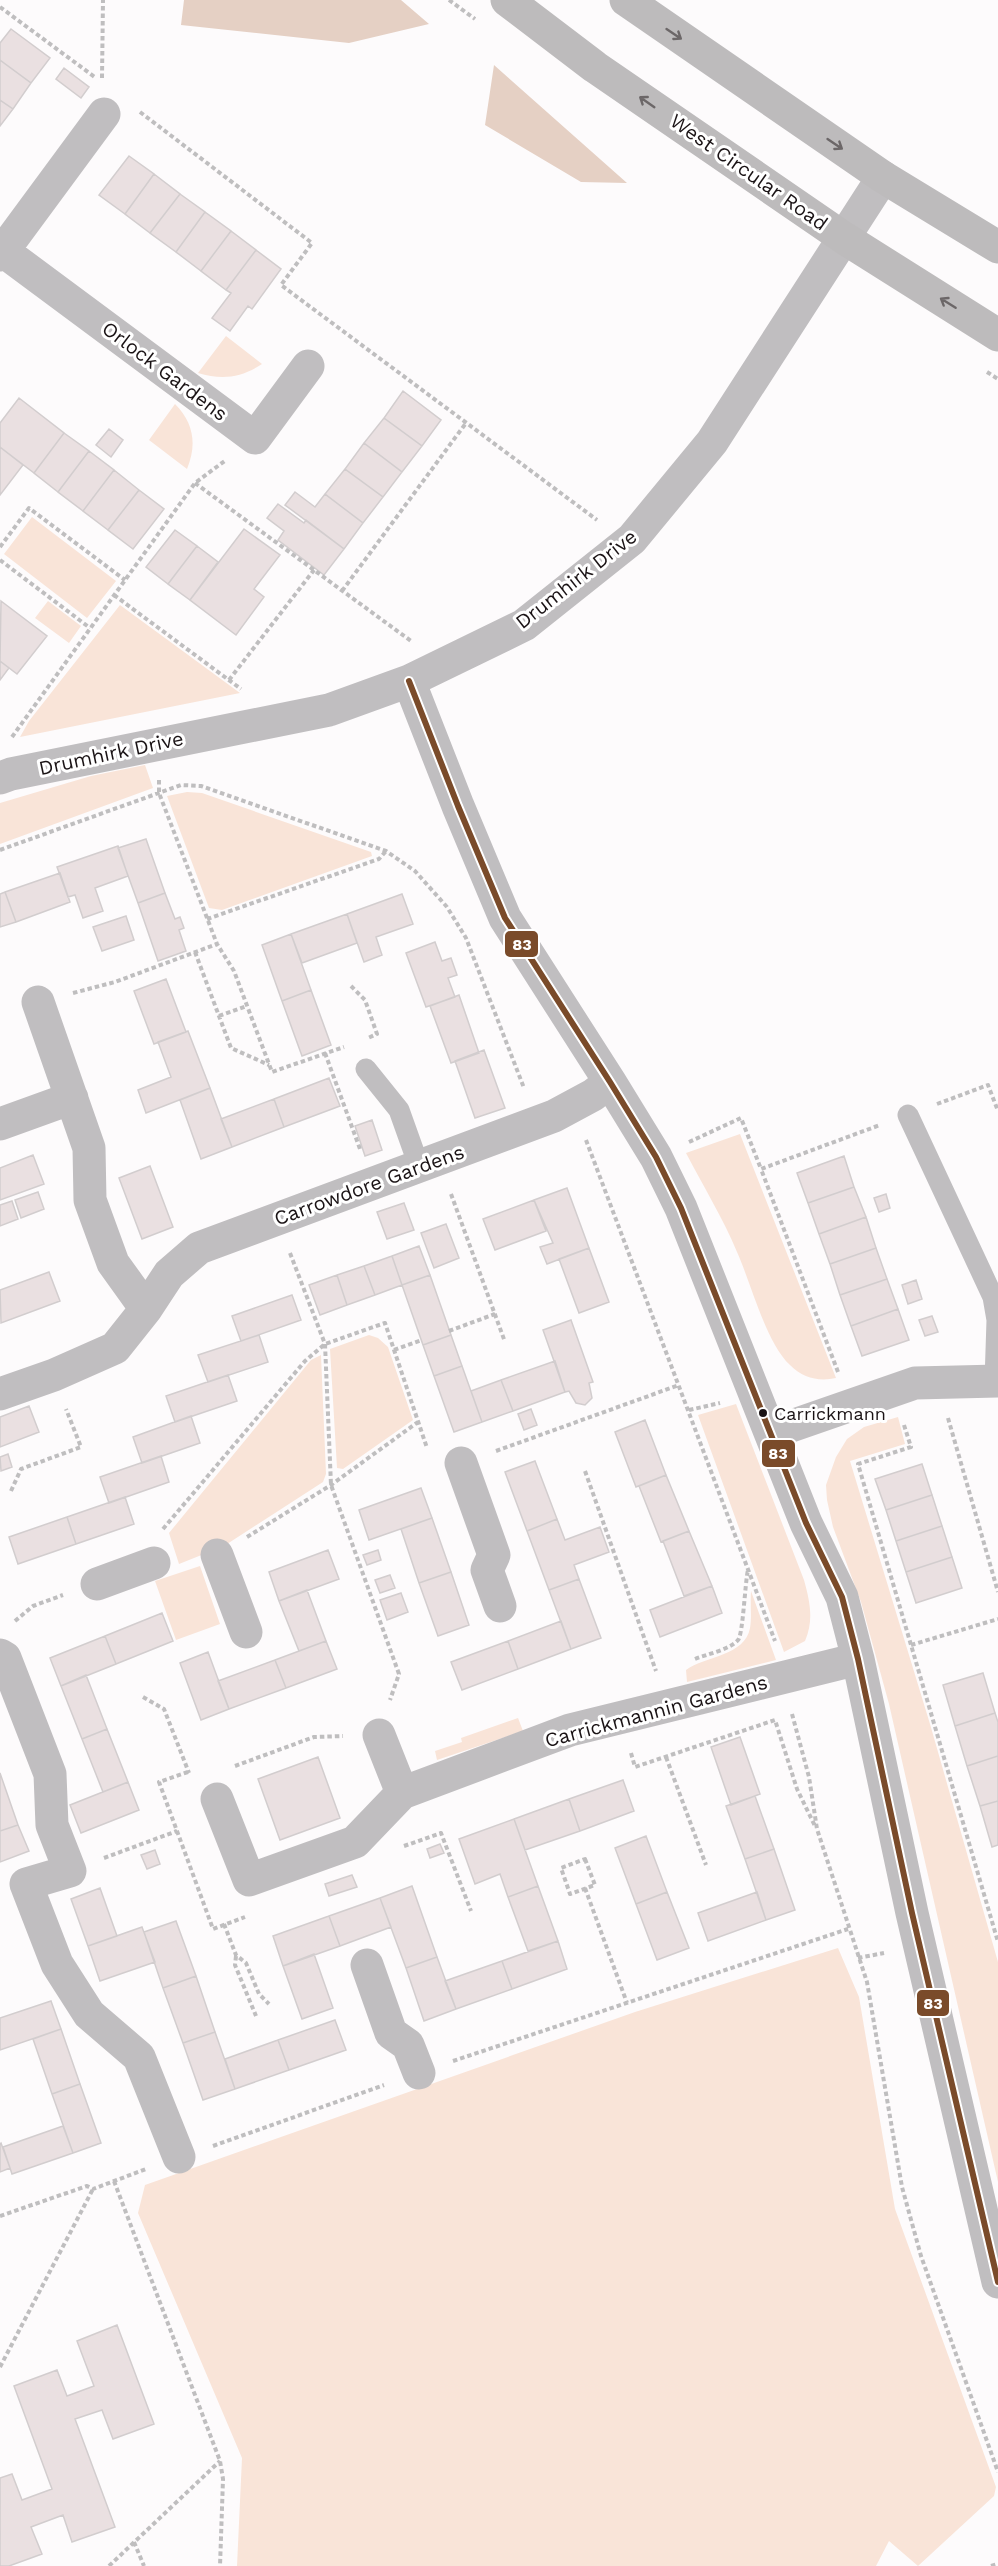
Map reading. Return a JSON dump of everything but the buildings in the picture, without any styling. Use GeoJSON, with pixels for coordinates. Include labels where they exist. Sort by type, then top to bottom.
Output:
{"type":"FeatureCollection","features":[{"type":"Feature","properties":{"kind":"highway","name":"West Circular Road"},"geometry":{"type":"LineString","coordinates":[[507,0],[595,67],[844,238],[998,334]]}},
{"type":"Feature","properties":{"kind":"highway"},"geometry":{"type":"LineString","coordinates":[[626,0],[883,177],[998,248]]}},
{"type":"Feature","properties":{"kind":"street","name":"Orlock Gardens"},"geometry":{"type":"LineString","coordinates":[[117,110],[2,253],[255,438]]}},
{"type":"Feature","properties":{"kind":"street","name":"Drumhirk Drive"},"geometry":{"type":"LineString","coordinates":[[5,776],[329,710],[421,675],[524,625],[632,539],[712,442],[883,177]]}},
{"type":"Feature","properties":{"kind":"street"},"geometry":{"type":"LineString","coordinates":[[255,438],[308,366]]}},
{"type":"Feature","properties":{"kind":"street"},"geometry":{"type":"LineString","coordinates":[[421,675],[458,806],[505,918],[656,1157],[681,1208],[806,1523],[842,1597],[858,1659],[912,1913],[998,2282]]}},
{"type":"Feature","properties":{"kind":"street"},"geometry":{"type":"LineString","coordinates":[[38,1002],[89,1148],[90,1200],[113,1263],[146,1309]]}},
{"type":"Feature","properties":{"kind":"street","name":"Carrowdore Gardens"},"geometry":{"type":"LineString","coordinates":[[0,1394],[54,1375],[116,1348],[169,1274],[199,1248],[538,1122],[567,1109],[610,1082]]}},
{"type":"Feature","properties":{"kind":"street"},"geometry":{"type":"LineString","coordinates":[[0,1124],[72,1098]]}},
{"type":"Feature","properties":{"kind":"street"},"geometry":{"type":"LineString","coordinates":[[771,1433],[915,1383],[997,1381]]}},
{"type":"Feature","properties":{"kind":"street"},"geometry":{"type":"LineString","coordinates":[[461,1463],[494,1555],[487,1570],[500,1606]]}},
{"type":"Feature","properties":{"kind":"street"},"geometry":{"type":"LineString","coordinates":[[217,1555],[246,1632]]}},
{"type":"Feature","properties":{"kind":"street"},"geometry":{"type":"LineString","coordinates":[[97,1584],[154,1563]]}},
{"type":"Feature","properties":{"kind":"street"},"geometry":{"type":"LineString","coordinates":[[4,1640],[5,1658],[50,1774],[52,1825],[70,1871],[26,1884],[57,1964],[89,2014],[139,2057],[179,2157]]}},
{"type":"Feature","properties":{"kind":"street","name":"Carrickmannin Gardens"},"geometry":{"type":"LineString","coordinates":[[222,1784],[249,1880],[355,1842],[402,1793],[570,1730],[858,1659]]}},
{"type":"Feature","properties":{"kind":"street"},"geometry":{"type":"LineString","coordinates":[[379,1735],[402,1793]]}},
{"type":"Feature","properties":{"kind":"street"},"geometry":{"type":"LineString","coordinates":[[367,1965],[390,2033],[408,2045],[419,2073]]}},
{"type":"Feature","properties":{"kind":"lane"},"geometry":{"type":"LineString","coordinates":[[366,1069],[399,1110],[429,1163]]}},
{"type":"Feature","properties":{"kind":"lane"},"geometry":{"type":"LineString","coordinates":[[908,1115],[993,1297],[997,1320],[997,1381]]}},
{"type":"Feature","properties":{"kind":"path"},"geometry":{"type":"LineString","coordinates":[[0,8],[102,83],[103,0]]}},
{"type":"Feature","properties":{"kind":"path"},"geometry":{"type":"LineString","coordinates":[[117,110],[312,243],[282,285],[599,522],[622,546]]}},
{"type":"Feature","properties":{"kind":"path"},"geometry":{"type":"LineString","coordinates":[[342,591],[466,423]]}},
{"type":"Feature","properties":{"kind":"path"},"geometry":{"type":"LineString","coordinates":[[5,776],[12,735],[195,483],[255,438]]}},
{"type":"Feature","properties":{"kind":"path"},"geometry":{"type":"LineString","coordinates":[[195,483],[412,642],[421,675]]}},
{"type":"Feature","properties":{"kind":"path"},"geometry":{"type":"LineString","coordinates":[[0,547],[29,508],[125,580]]}},
{"type":"Feature","properties":{"kind":"path"},"geometry":{"type":"LineString","coordinates":[[0,560],[90,628]]}},
{"type":"Feature","properties":{"kind":"path"},"geometry":{"type":"LineString","coordinates":[[229,680],[314,570]]}},
{"type":"Feature","properties":{"kind":"path"},"geometry":{"type":"LineString","coordinates":[[114,595],[248,694],[261,723]]}},
{"type":"Feature","properties":{"kind":"path"},"geometry":{"type":"LineString","coordinates":[[155,744],[159,793],[207,920],[217,944],[234,971],[272,1072],[345,1046]]}},
{"type":"Feature","properties":{"kind":"path"},"geometry":{"type":"LineString","coordinates":[[0,850],[181,784],[201,786],[386,851],[415,872],[447,907],[466,938],[523,1084]]}},
{"type":"Feature","properties":{"kind":"path"},"geometry":{"type":"LineString","coordinates":[[207,920],[379,859],[386,851]]}},
{"type":"Feature","properties":{"kind":"path"},"geometry":{"type":"LineString","coordinates":[[38,1002],[115,982],[217,944]]}},
{"type":"Feature","properties":{"kind":"path"},"geometry":{"type":"LineString","coordinates":[[195,952],[231,1048],[270,1065]]}},
{"type":"Feature","properties":{"kind":"path"},"geometry":{"type":"LineString","coordinates":[[351,986],[365,1000],[377,1034],[366,1038]]}},
{"type":"Feature","properties":{"kind":"path"},"geometry":{"type":"LineString","coordinates":[[219,1016],[247,1006]]}},
{"type":"Feature","properties":{"kind":"path"},"geometry":{"type":"LineString","coordinates":[[326,1053],[373,1184]]}},
{"type":"Feature","properties":{"kind":"path"},"geometry":{"type":"LineString","coordinates":[[761,1169],[988,1085],[998,1111]]}},
{"type":"Feature","properties":{"kind":"path","name":"Carrickmannin Gardens"},"geometry":{"type":"LineString","coordinates":[[567,1109],[588,1145],[777,1647]]}},
{"type":"Feature","properties":{"kind":"path"},"geometry":{"type":"LineString","coordinates":[[656,1157],[741,1118],[838,1372],[849,1368]]}},
{"type":"Feature","properties":{"kind":"path"},"geometry":{"type":"LineString","coordinates":[[429,1163],[505,1342]]}},
{"type":"Feature","properties":{"kind":"path"},"geometry":{"type":"LineString","coordinates":[[143,1697],[164,1709],[193,1782],[222,1784],[314,1737],[379,1735],[399,1674],[331,1485],[324,1344],[276,1219]]}},
{"type":"Feature","properties":{"kind":"path"},"geometry":{"type":"LineString","coordinates":[[449,1331],[495,1314]]}},
{"type":"Feature","properties":{"kind":"path"},"geometry":{"type":"LineString","coordinates":[[154,1563],[163,1528],[305,1360],[324,1344],[385,1323],[429,1453],[461,1463],[679,1385]]}},
{"type":"Feature","properties":{"kind":"path"},"geometry":{"type":"LineString","coordinates":[[394,1350],[422,1340]]}},
{"type":"Feature","properties":{"kind":"path"},"geometry":{"type":"LineString","coordinates":[[11,1491],[21,1469],[81,1447],[54,1375]]}},
{"type":"Feature","properties":{"kind":"path"},"geometry":{"type":"LineString","coordinates":[[939,1382],[998,1592]]}},
{"type":"Feature","properties":{"kind":"path"},"geometry":{"type":"LineString","coordinates":[[893,1390],[911,1447],[858,1464],[998,1941]]}},
{"type":"Feature","properties":{"kind":"path"},"geometry":{"type":"LineString","coordinates":[[217,1555],[331,1485],[418,1422]]}},
{"type":"Feature","properties":{"kind":"path"},"geometry":{"type":"LineString","coordinates":[[585,1471],[650,1651]]}},
{"type":"Feature","properties":{"kind":"path"},"geometry":{"type":"LineString","coordinates":[[688,1662],[738,1640],[742,1633],[744,1588],[748,1569]]}},
{"type":"Feature","properties":{"kind":"path"},"geometry":{"type":"LineString","coordinates":[[4,1640],[33,1606],[97,1584]]}},
{"type":"Feature","properties":{"kind":"path"},"geometry":{"type":"LineString","coordinates":[[911,1645],[998,1620]]}},
{"type":"Feature","properties":{"kind":"path"},"geometry":{"type":"LineString","coordinates":[[657,1674],[667,1670]]}},
{"type":"Feature","properties":{"kind":"path"},"geometry":{"type":"LineString","coordinates":[[791,1710],[809,1777],[817,1829]]}},
{"type":"Feature","properties":{"kind":"path"},"geometry":{"type":"LineString","coordinates":[[619,1718],[635,1767],[775,1720],[798,1789],[817,1829],[867,1982],[902,2187],[921,2256],[998,2472]]}},
{"type":"Feature","properties":{"kind":"path"},"geometry":{"type":"LineString","coordinates":[[666,1757],[706,1864]]}},
{"type":"Feature","properties":{"kind":"path"},"geometry":{"type":"LineString","coordinates":[[188,1772],[159,1782],[213,1929],[248,1916]]}},
{"type":"Feature","properties":{"kind":"path"},"geometry":{"type":"LineString","coordinates":[[70,1871],[177,1831]]}},
{"type":"Feature","properties":{"kind":"path"},"geometry":{"type":"LineString","coordinates":[[441,1833],[471,1911]]}},
{"type":"Feature","properties":{"kind":"path"},"geometry":{"type":"LineString","coordinates":[[585,1859],[595,1885],[585,1888],[570,1894],[561,1868],[585,1859]]}},
{"type":"Feature","properties":{"kind":"path"},"geometry":{"type":"LineString","coordinates":[[585,1888],[627,2003]]}},
{"type":"Feature","properties":{"kind":"path"},"geometry":{"type":"LineString","coordinates":[[224,1924],[236,1955],[235,1965],[256,2016]]}},
{"type":"Feature","properties":{"kind":"path"},"geometry":{"type":"LineString","coordinates":[[236,1955],[246,1962],[259,1994],[269,2004]]}},
{"type":"Feature","properties":{"kind":"path"},"geometry":{"type":"LineString","coordinates":[[114,2181],[220,2461],[223,2480],[220,2566]]}},
{"type":"Feature","properties":{"kind":"path"},"geometry":{"type":"LineString","coordinates":[[0,2367],[93,2189]]}},
{"type":"Feature","properties":{"kind":"path"},"geometry":{"type":"LineString","coordinates":[[109,2566],[220,2461]]}},
{"type":"Feature","properties":{"kind":"path"},"geometry":{"type":"LineString","coordinates":[[134,2542],[144,2566]]}},
{"type":"Feature","properties":{"kind":"path"},"geometry":{"type":"LineString","coordinates":[[992,2566],[998,2564]]}},
{"type":"Feature","properties":{"kind":"shaded area"},"geometry":{"type":"Polygon","coordinates":[[[184,0],[401,0],[429,24],[349,43],[181,25],[184,0]]]}},
{"type":"Feature","properties":{"kind":"shaded area"},"geometry":{"type":"Polygon","coordinates":[[[494,65],[627,183],[581,182],[485,125],[494,65]]]}},
{"type":"Feature","properties":{"kind":"shaded area"},"geometry":{"type":"Polygon","coordinates":[[[226,336],[262,364],[239,375],[215,377],[198,373],[226,336]]]}},
{"type":"Feature","properties":{"kind":"shaded area"},"geometry":{"type":"Polygon","coordinates":[[[175,404],[186,419],[192,435],[192,451],[187,469],[149,440],[175,404]]]}},
{"type":"Feature","properties":{"kind":"shaded area"},"geometry":{"type":"Polygon","coordinates":[[[32,517],[116,581],[87,618],[4,554],[32,517]]]}},
{"type":"Feature","properties":{"kind":"shaded area"},"geometry":{"type":"Polygon","coordinates":[[[48,601],[81,626],[69,643],[35,618],[48,601]]]}},
{"type":"Feature","properties":{"kind":"shaded area"},"geometry":{"type":"Polygon","coordinates":[[[120,605],[240,693],[20,737],[29,721],[120,605]]]}},
{"type":"Feature","properties":{"kind":"shaded area"},"geometry":{"type":"Polygon","coordinates":[[[145,765],[153,788],[0,844],[0,803],[91,776],[145,765]]]}},
{"type":"Feature","properties":{"kind":"shaded area"},"geometry":{"type":"Polygon","coordinates":[[[187,792],[202,793],[371,852],[372,856],[222,910],[209,908],[167,796],[187,792]]]}},
{"type":"Feature","properties":{"kind":"shaded area"},"geometry":{"type":"Polygon","coordinates":[[[740,1134],[836,1378],[817,1379],[806,1376],[790,1365],[781,1355],[766,1328],[731,1239],[686,1153],[740,1134]]]}},
{"type":"Feature","properties":{"kind":"shaded area"},"geometry":{"type":"Polygon","coordinates":[[[369,1335],[378,1338],[388,1347],[413,1420],[343,1469],[337,1468],[330,1349],[369,1335]]]}},
{"type":"Feature","properties":{"kind":"shaded area"},"geometry":{"type":"Polygon","coordinates":[[[321,1355],[326,1474],[323,1482],[224,1546],[179,1564],[169,1533],[311,1360],[321,1355]]]}},
{"type":"Feature","properties":{"kind":"shaded area"},"geometry":{"type":"Polygon","coordinates":[[[736,1404],[804,1580],[808,1596],[810,1618],[805,1641],[784,1652],[698,1415],[736,1404]]]}},
{"type":"Feature","properties":{"kind":"shaded area"},"geometry":{"type":"Polygon","coordinates":[[[898,1417],[905,1444],[850,1461],[930,1724],[998,1962],[998,2182],[889,1704],[861,1602],[833,1527],[827,1500],[826,1485],[836,1457],[847,1439],[864,1427],[898,1417]]]}},
{"type":"Feature","properties":{"kind":"shaded area"},"geometry":{"type":"Polygon","coordinates":[[[200,1566],[220,1624],[176,1640],[155,1581],[200,1566]]]}},
{"type":"Feature","properties":{"kind":"shaded area"},"geometry":{"type":"Polygon","coordinates":[[[751,1591],[776,1660],[687,1682],[686,1670],[733,1650],[747,1637],[751,1624],[751,1591]]]}},
{"type":"Feature","properties":{"kind":"shaded area"},"geometry":{"type":"Polygon","coordinates":[[[518,1718],[523,1731],[437,1760],[435,1751],[462,1742],[461,1738],[518,1718]]]}},
{"type":"Feature","properties":{"kind":"shaded area"},"geometry":{"type":"Polygon","coordinates":[[[838,1948],[859,1997],[895,2209],[996,2487],[994,2496],[918,2566],[889,2541],[876,2566],[237,2566],[242,2458],[138,2213],[145,2185],[635,2012],[838,1948]]]}},
{"type":"Feature","properties":{"kind":"transit line","name":"83"},"geometry":{"type":"LineString","coordinates":[[409,681],[505,918],[656,1157],[681,1208],[806,1523],[842,1597],[858,1659],[912,1913],[998,2282]]}},
{"type":"Feature","properties":{"kind":"place","name":"Carrickmann"},"geometry":{"type":"Point","coordinates":[763,1413]}}]}
